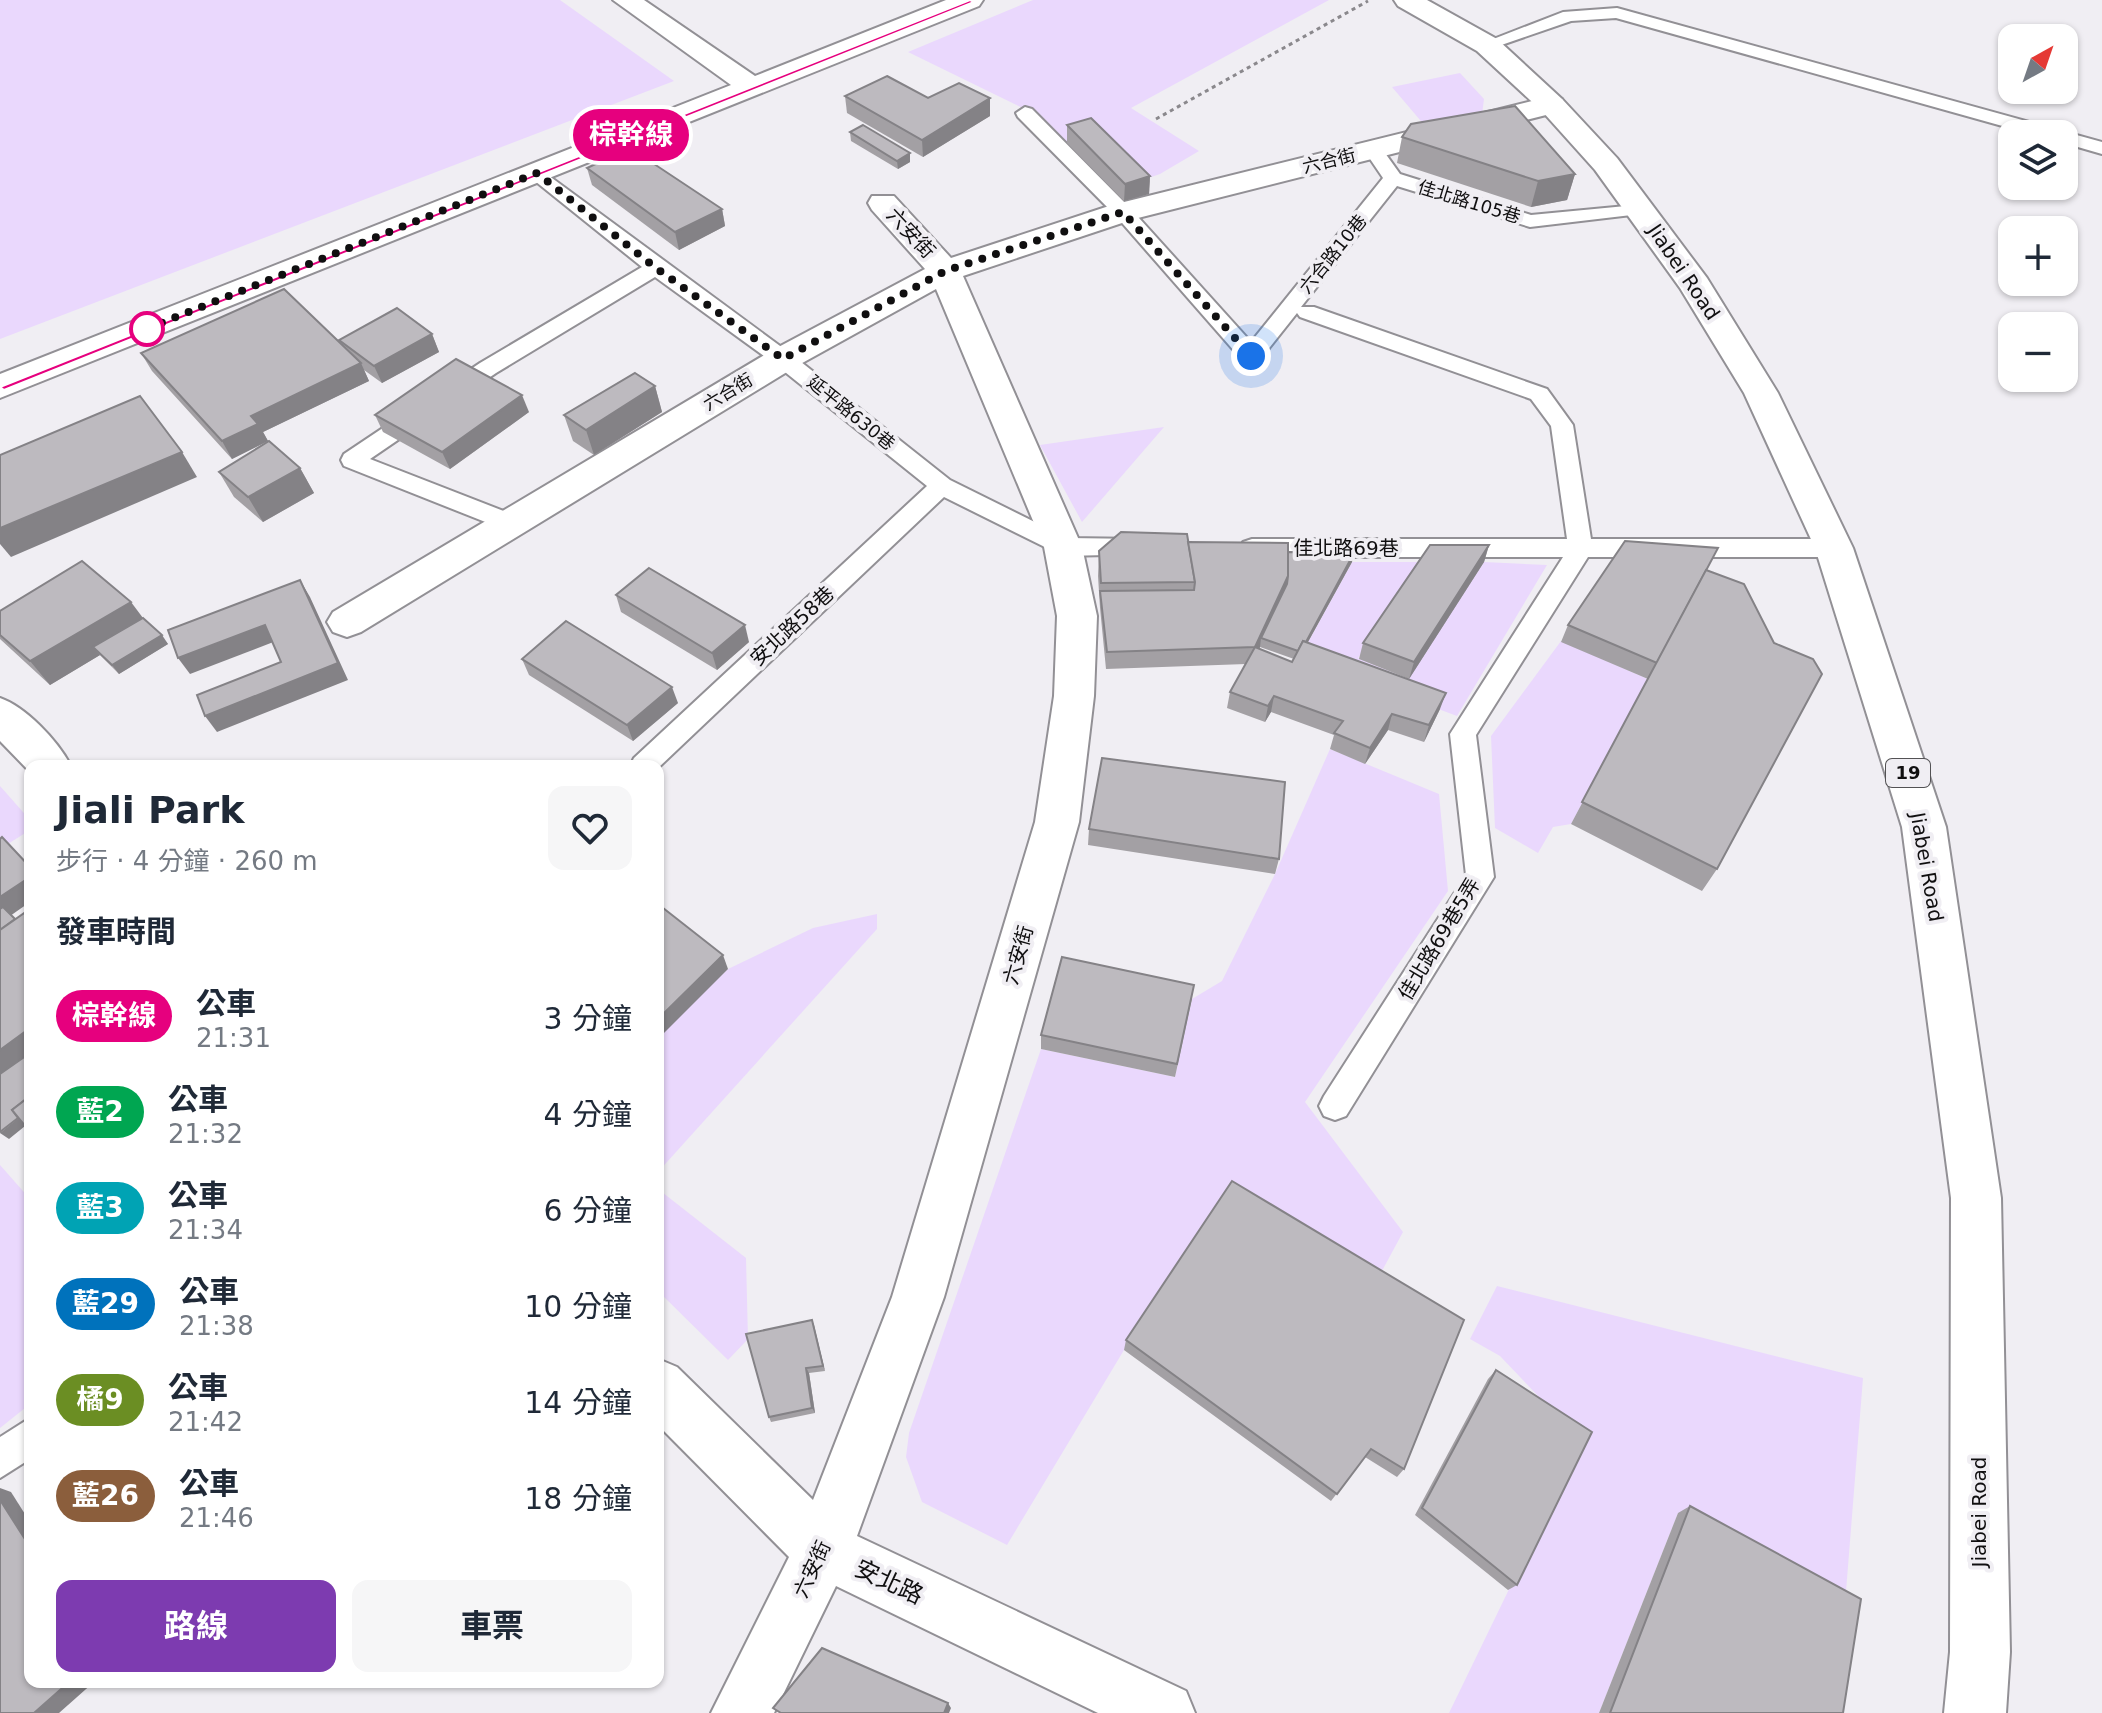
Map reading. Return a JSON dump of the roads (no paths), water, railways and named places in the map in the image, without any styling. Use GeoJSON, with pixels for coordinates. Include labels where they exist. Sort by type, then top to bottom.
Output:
{"type":"FeatureCollection","features":[{"type":"Feature","properties":{"kind":"street"},"geometry":{"type":"LineString","coordinates":[[626,0],[751,86]]}},
{"type":"Feature","properties":{"kind":"street"},"geometry":{"type":"LineString","coordinates":[[0,387],[970,0]]}},
{"type":"Feature","properties":{"kind":"street","name":"Jiabei Road"},"geometry":{"type":"LineString","coordinates":[[1407,0],[1487,45],[1552,105],[1640,208],[1695,285],[1761,393],[1834,548],[1894,725],[1924,827],[1976,1198],[1980,1652],[1975,1713]]}},
{"type":"Feature","properties":{"kind":"street","name":"六合街"},"geometry":{"type":"LineString","coordinates":[[347,622],[783,359],[945,271],[1123,212],[1552,105]]}},
{"type":"Feature","properties":{"kind":"street","name":"六安街"},"geometry":{"type":"LineString","coordinates":[[742,1713],[823,1550],[918,1297],[1057,822],[1074,696],[1077,616],[1063,547],[945,271],[883,203]]}},
{"type":"Feature","properties":{"kind":"street"},"geometry":{"type":"LineString","coordinates":[[0,714],[44,760]]}},
{"type":"Feature","properties":{"kind":"street","name":"安北路"},"geometry":{"type":"LineString","coordinates":[[664,1392],[823,1550],[1164,1713]]}},
{"type":"Feature","properties":{"kind":"lane"},"geometry":{"type":"LineString","coordinates":[[1487,45],[1569,16],[1617,13],[2002,120]]}},
{"type":"Feature","properties":{"kind":"lane"},"geometry":{"type":"LineString","coordinates":[[1025,113],[1123,212]]}},
{"type":"Feature","properties":{"kind":"lane"},"geometry":{"type":"LineString","coordinates":[[2078,141],[2102,148]]}},
{"type":"Feature","properties":{"kind":"lane"},"geometry":{"type":"LineString","coordinates":[[1373,150],[1393,178]]}},
{"type":"Feature","properties":{"kind":"lane","name":"延平路630巷"},"geometry":{"type":"LineString","coordinates":[[537,173],[656,268],[783,359],[942,486],[1063,547]]}},
{"type":"Feature","properties":{"kind":"lane","name":"佳北路105巷"},"geometry":{"type":"LineString","coordinates":[[1393,178],[1530,221],[1640,208]]}},
{"type":"Feature","properties":{"kind":"lane","name":"六合路10巷"},"geometry":{"type":"LineString","coordinates":[[1123,212],[1251,356],[1393,178]]}},
{"type":"Feature","properties":{"kind":"lane"},"geometry":{"type":"LineString","coordinates":[[511,523],[352,460],[488,368],[656,268]]}},
{"type":"Feature","properties":{"kind":"lane"},"geometry":{"type":"LineString","coordinates":[[1307,312],[1539,394],[1562,425],[1580,549]]}},
{"type":"Feature","properties":{"kind":"lane","name":"安北路58巷"},"geometry":{"type":"LineString","coordinates":[[649,760],[942,486]]}},
{"type":"Feature","properties":{"kind":"lane"},"geometry":{"type":"LineString","coordinates":[[1063,547],[1173,548]]}},
{"type":"Feature","properties":{"kind":"lane","name":"佳北路69巷"},"geometry":{"type":"LineString","coordinates":[[1235,548],[1834,548]]}},
{"type":"Feature","properties":{"kind":"lane","name":"佳北路69巷5弄"},"geometry":{"type":"LineString","coordinates":[[1335,1106],[1480,877],[1463,734],[1580,549]]}},
{"type":"Feature","properties":{"kind":"lane"},"geometry":{"type":"LineString","coordinates":[[0,1460],[24,1441]]}}]}
